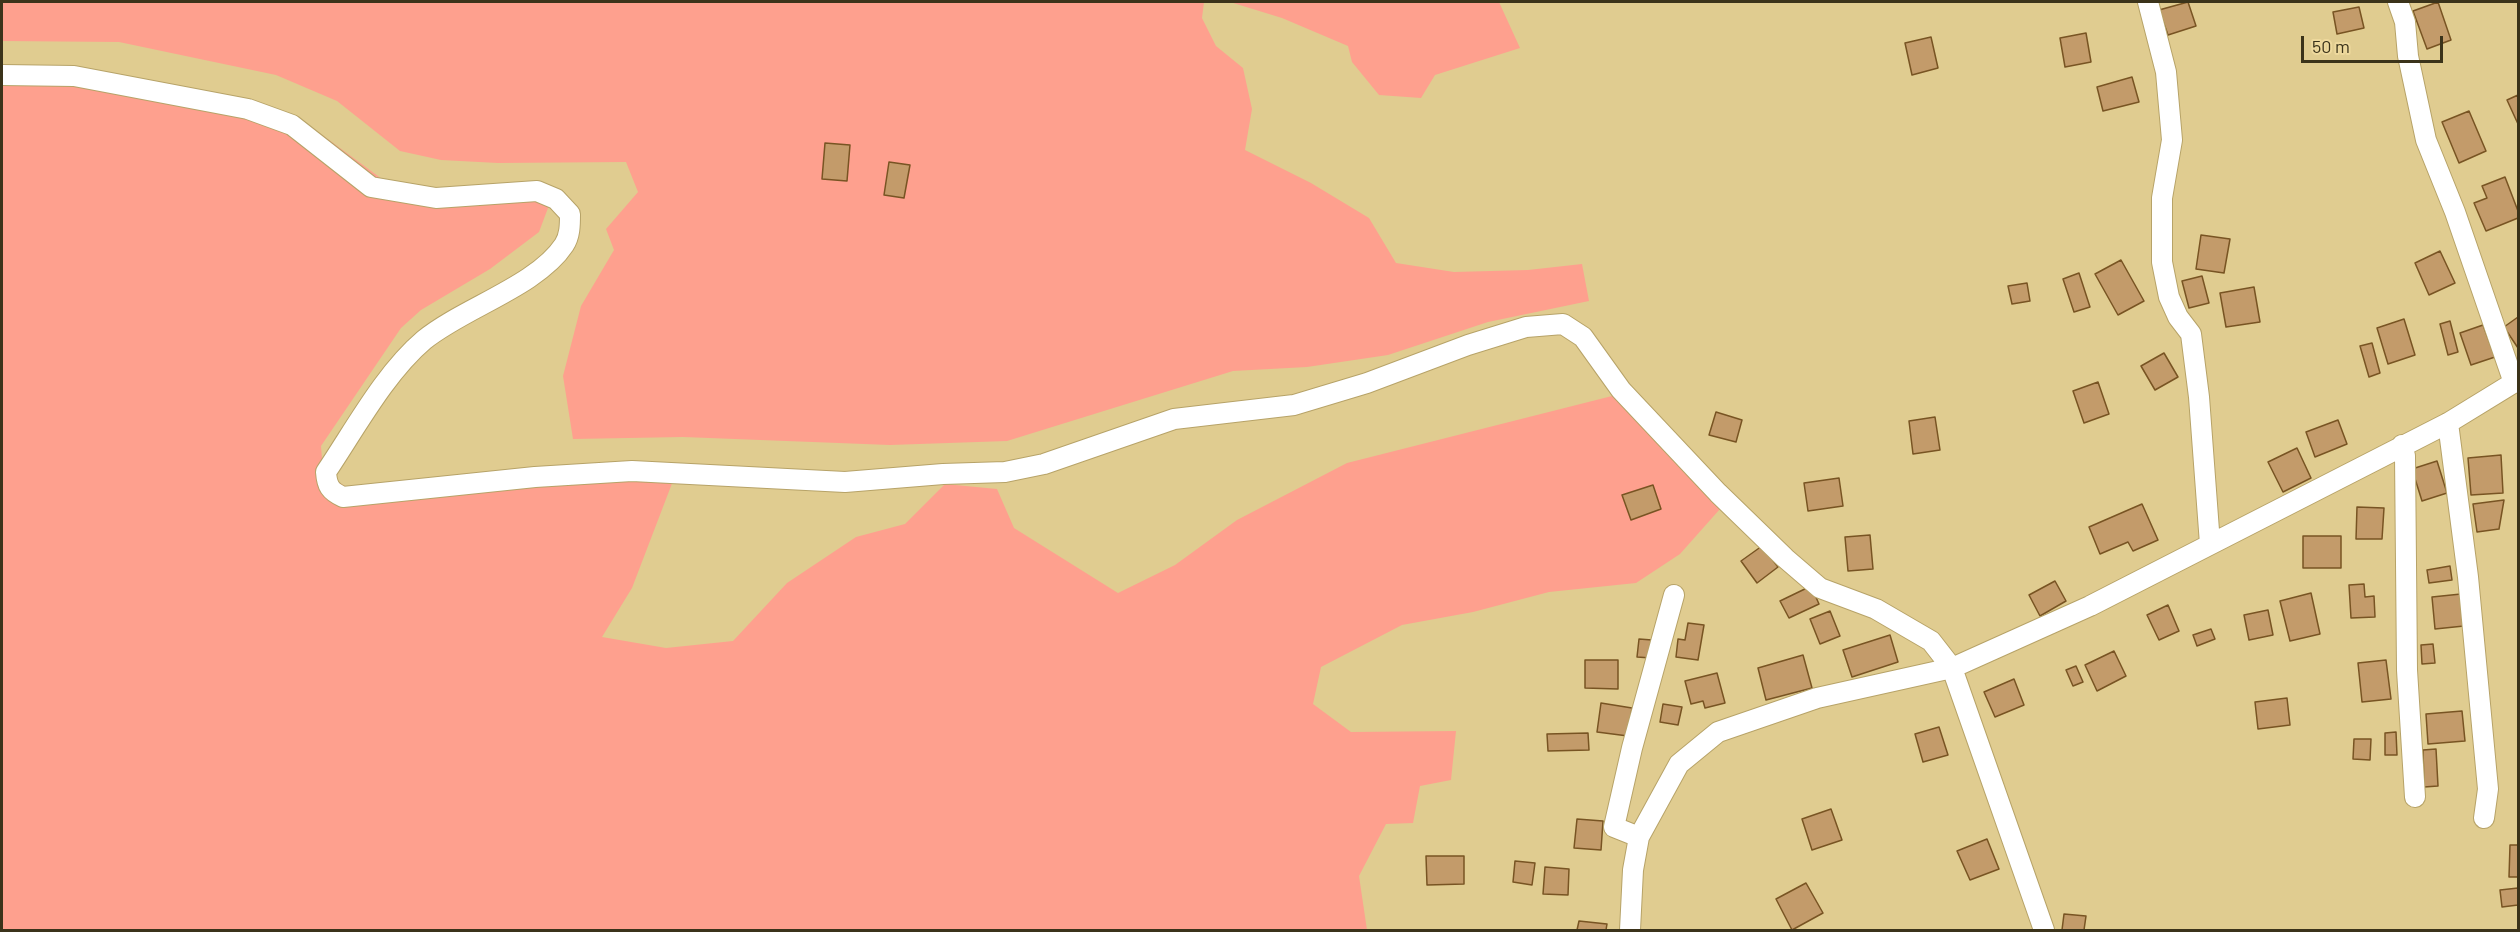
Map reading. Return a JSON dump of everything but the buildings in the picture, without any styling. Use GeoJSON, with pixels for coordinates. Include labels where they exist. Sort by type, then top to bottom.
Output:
{"type":"FeatureCollection","features":[{"type":"Feature","properties":{"kind":"street"},"geometry":{"type":"LineString","coordinates":[[2148,2],[2166,72],[2172,140],[2162,198],[2162,262],[2169,297],[2178,317],[2191,334],[2199,397],[2210,544]]}},
{"type":"Feature","properties":{"kind":"street"},"geometry":{"type":"LineString","coordinates":[[1630,930],[1633,870],[1639,837],[1678,764],[1718,732],[1817,698],[1952,668],[2090,606],[2448,423],[2516,382],[2455,212],[2426,140],[2408,56],[2405,22],[2398,2]]}},
{"type":"Feature","properties":{"kind":"street"},"geometry":{"type":"LineString","coordinates":[[2,75],[74,75],[248,109],[292,125],[371,187],[436,198],[537,191],[556,199],[570,214],[565,245],[543,267],[426,338],[403,359],[326,471],[327,483],[332,492],[343,497],[535,477],[632,471],[845,483],[943,474],[1005,472],[1044,464],[1174,419],[1294,405],[1367,383],[1468,345],[1526,327],[1563,324],[1583,337],[1621,390],[1718,493],[1785,558],[1820,588],[1876,609],[1930,641],[1952,668],[2044,930]]}},
{"type":"Feature","properties":{"kind":"street"},"geometry":{"type":"LineString","coordinates":[[2448,423],[2468,577],[2487,777],[2484,818]]}},
{"type":"Feature","properties":{"kind":"street"},"geometry":{"type":"LineString","coordinates":[[2402,445],[2407,532],[2407,670],[2415,797]]}},
{"type":"Feature","properties":{"kind":"street"},"geometry":{"type":"LineString","coordinates":[[1639,837],[1614,828],[1632,748],[1674,595]]}},
{"type":"Feature","properties":{"kind":"shaded area"},"geometry":{"type":"Polygon","coordinates":[[[2,2],[1204,2],[1202,18],[1216,46],[1243,68],[1252,109],[1245,150],[1311,183],[1369,218],[1396,263],[1454,272],[1528,270],[1582,264],[1589,301],[1488,322],[1388,355],[1307,367],[1233,371],[1007,441],[890,445],[683,437],[573,439],[563,376],[581,306],[614,250],[606,229],[638,192],[626,162],[498,163],[441,160],[400,151],[337,101],[276,75],[119,42],[2,41],[2,2]]]}},
{"type":"Feature","properties":{"kind":"shaded area"},"geometry":{"type":"Polygon","coordinates":[[[1230,2],[1499,2],[1520,48],[1435,75],[1421,98],[1379,95],[1352,62],[1348,46],[1282,18],[1230,2]]]}},
{"type":"Feature","properties":{"kind":"shaded area"},"geometry":{"type":"Polygon","coordinates":[[[2,68],[84,69],[232,97],[302,120],[386,182],[438,190],[551,200],[539,232],[490,269],[421,310],[401,328],[321,446],[323,472],[348,488],[676,473],[632,588],[602,637],[666,648],[733,641],[787,583],[856,537],[905,524],[945,484],[997,489],[1014,528],[1118,593],[1175,565],[1237,520],[1347,463],[1616,395],[1720,509],[1680,554],[1636,583],[1549,592],[1473,612],[1402,625],[1321,667],[1313,704],[1351,732],[1456,731],[1451,780],[1420,786],[1413,823],[1386,824],[1359,876],[1367,930],[2,930],[2,68]]]}}]}
